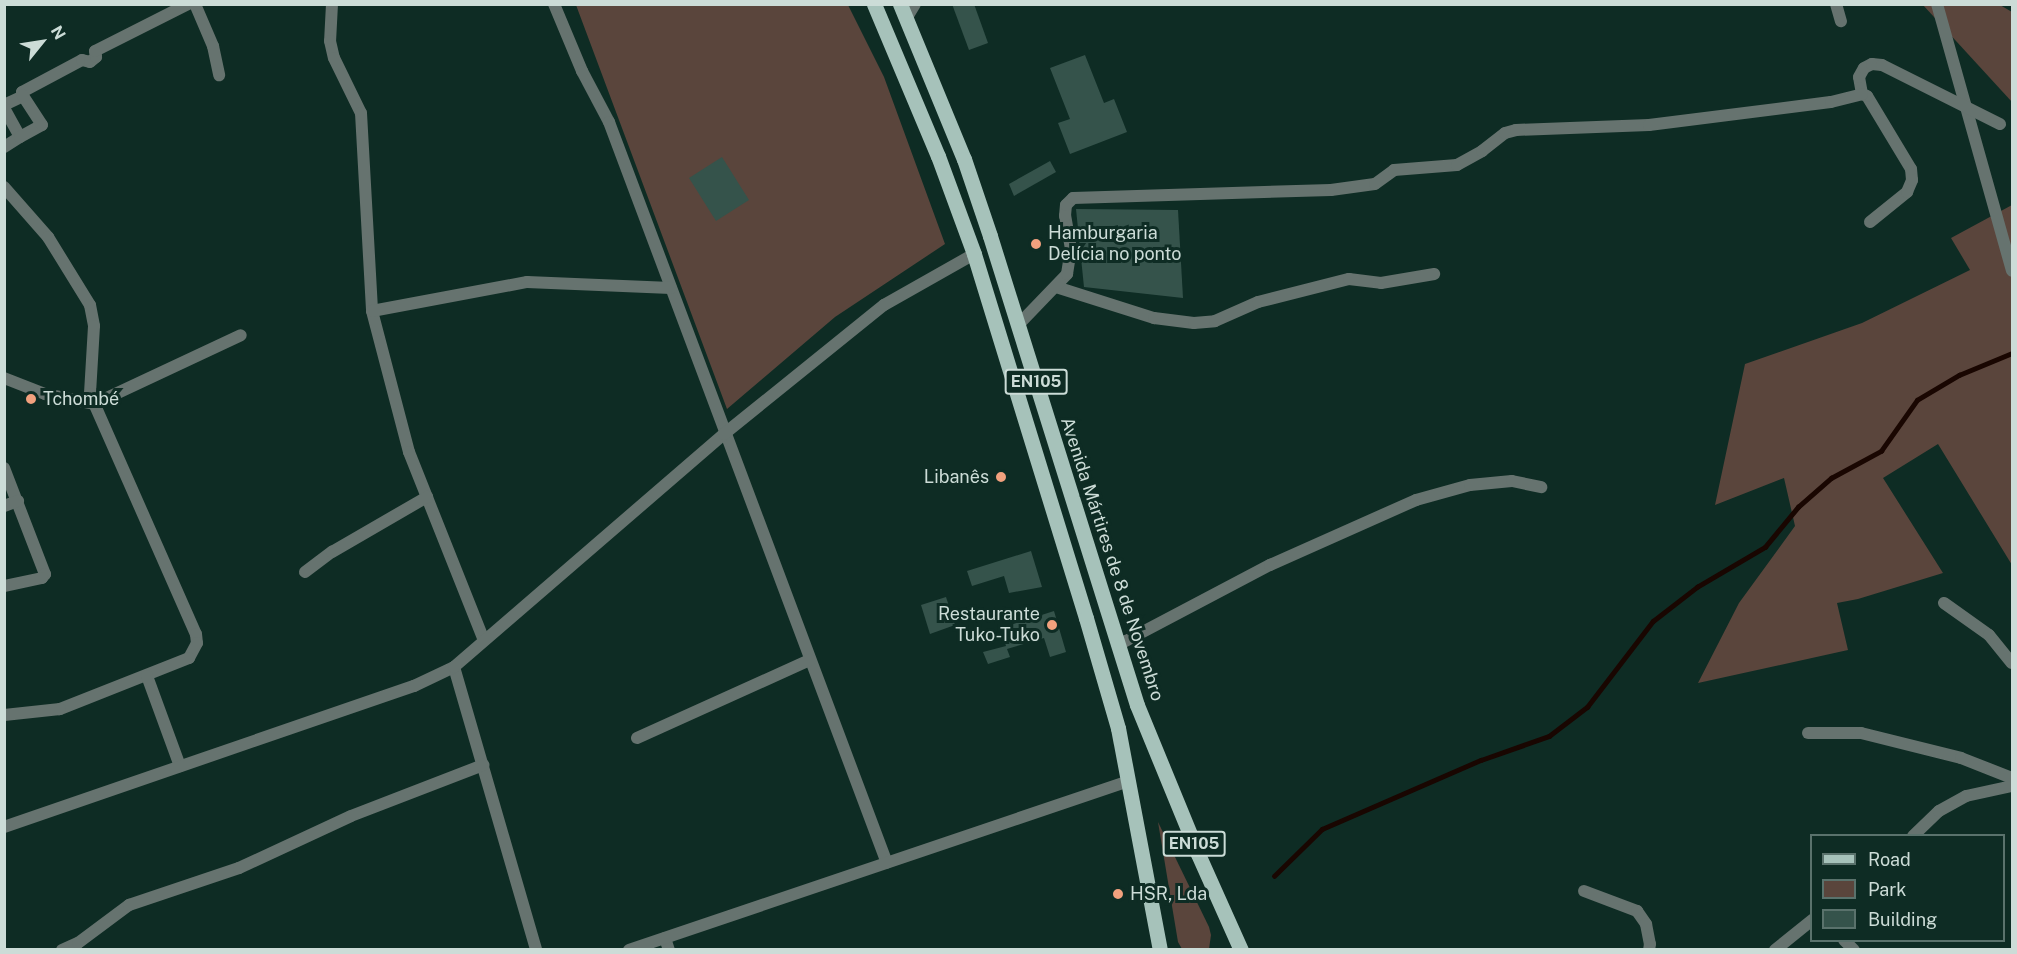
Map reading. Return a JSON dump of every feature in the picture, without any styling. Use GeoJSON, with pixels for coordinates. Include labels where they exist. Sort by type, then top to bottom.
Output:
{"type":"FeatureCollection","features":[{"type":"Feature","properties":{"kind":"main road","name":"EN105"},"geometry":{"type":"LineString","coordinates":[[874,4],[938,156],[974,254],[1096,652],[1118,728],[1160,950]]}},
{"type":"Feature","properties":{"kind":"main road","name":"Avenida Mártires de 8 de Novembro"},"geometry":{"type":"LineString","coordinates":[[900,4],[964,159],[1118,645],[1160,765],[1241,950]]}},
{"type":"Feature","properties":{"kind":"main road"},"geometry":{"type":"LineString","coordinates":[[1229,922],[1229,950]]}},
{"type":"Feature","properties":{"kind":"main road"},"geometry":{"type":"LineString","coordinates":[[1156,934],[1166,950]]}},
{"type":"Feature","properties":{"kind":"street"},"geometry":{"type":"LineString","coordinates":[[4,147],[42,125],[22,92],[82,60],[90,62],[96,57],[95,51],[188,4]]}},
{"type":"Feature","properties":{"kind":"street"},"geometry":{"type":"LineString","coordinates":[[195,4],[213,46],[219,75]]}},
{"type":"Feature","properties":{"kind":"street"},"geometry":{"type":"LineString","coordinates":[[332,4],[330,41],[334,58],[361,113],[372,311],[409,452],[484,640]]}},
{"type":"Feature","properties":{"kind":"street"},"geometry":{"type":"LineString","coordinates":[[554,4],[582,71],[609,122],[724,434],[887,863]]}},
{"type":"Feature","properties":{"kind":"street"},"geometry":{"type":"LineString","coordinates":[[906,19],[915,4]]}},
{"type":"Feature","properties":{"kind":"street"},"geometry":{"type":"LineString","coordinates":[[1836,4],[1840,21]]}},
{"type":"Feature","properties":{"kind":"street"},"geometry":{"type":"LineString","coordinates":[[1937,4],[2013,271]]}},
{"type":"Feature","properties":{"kind":"street"},"geometry":{"type":"LineString","coordinates":[[1862,94],[1859,77],[1864,69],[1872,64],[1882,65],[2000,124]]}},
{"type":"Feature","properties":{"kind":"street"},"geometry":{"type":"LineString","coordinates":[[1018,325],[1067,274],[1071,249],[1065,216],[1066,205],[1073,198],[1331,190],[1375,184],[1394,170],[1457,165],[1482,152],[1505,134],[1516,130],[1649,125],[1831,102],[1862,94],[1867,96],[1911,169],[1912,180],[1907,192],[1870,222]]}},
{"type":"Feature","properties":{"kind":"street"},"geometry":{"type":"LineString","coordinates":[[20,137],[4,107],[23,96]]}},
{"type":"Feature","properties":{"kind":"street"},"geometry":{"type":"LineString","coordinates":[[4,187],[48,237],[90,305],[94,326],[89,386],[94,404],[196,634],[197,643],[189,658],[60,709],[4,715]]}},
{"type":"Feature","properties":{"kind":"street"},"geometry":{"type":"LineString","coordinates":[[4,827],[414,686],[454,667],[724,434],[884,305],[974,254]]}},
{"type":"Feature","properties":{"kind":"street"},"geometry":{"type":"LineString","coordinates":[[1056,287],[1154,318],[1194,323],[1215,321],[1258,302],[1349,279],[1381,283],[1434,274]]}},
{"type":"Feature","properties":{"kind":"street"},"geometry":{"type":"LineString","coordinates":[[372,311],[528,282],[670,288]]}},
{"type":"Feature","properties":{"kind":"street"},"geometry":{"type":"LineString","coordinates":[[4,378],[45,394],[94,404],[241,334]]}},
{"type":"Feature","properties":{"kind":"street"},"geometry":{"type":"LineString","coordinates":[[4,468],[45,574],[42,578],[4,586]]}},
{"type":"Feature","properties":{"kind":"street"},"geometry":{"type":"LineString","coordinates":[[1118,645],[1270,565],[1416,500],[1470,485],[1512,481],[1541,488]]}},
{"type":"Feature","properties":{"kind":"street"},"geometry":{"type":"LineString","coordinates":[[305,572],[332,552],[427,497]]}},
{"type":"Feature","properties":{"kind":"street"},"geometry":{"type":"LineString","coordinates":[[4,506],[18,501]]}},
{"type":"Feature","properties":{"kind":"street"},"geometry":{"type":"LineString","coordinates":[[1944,603],[1989,635],[2013,663]]}},
{"type":"Feature","properties":{"kind":"street"},"geometry":{"type":"LineString","coordinates":[[637,738],[810,660]]}},
{"type":"Feature","properties":{"kind":"street"},"geometry":{"type":"LineString","coordinates":[[454,667],[536,950]]}},
{"type":"Feature","properties":{"kind":"street"},"geometry":{"type":"LineString","coordinates":[[147,676],[180,766]]}},
{"type":"Feature","properties":{"kind":"street"},"geometry":{"type":"LineString","coordinates":[[1808,732],[1861,733],[1961,758],[2013,778]]}},
{"type":"Feature","properties":{"kind":"street"},"geometry":{"type":"LineString","coordinates":[[62,950],[78,943],[129,905],[239,868],[351,816],[483,765]]}},
{"type":"Feature","properties":{"kind":"street"},"geometry":{"type":"LineString","coordinates":[[629,950],[667,944],[887,863],[1129,781]]}},
{"type":"Feature","properties":{"kind":"street"},"geometry":{"type":"LineString","coordinates":[[1915,834],[1939,811],[1966,796],[2013,786]]}},
{"type":"Feature","properties":{"kind":"street"},"geometry":{"type":"LineString","coordinates":[[1584,891],[1638,911],[1647,924],[1650,944],[1648,950]]}},
{"type":"Feature","properties":{"kind":"street"},"geometry":{"type":"LineString","coordinates":[[1775,950],[1810,922]]}},
{"type":"Feature","properties":{"kind":"green space"},"geometry":{"type":"Polygon","coordinates":[[[576,5],[848,5],[884,77],[945,244],[835,317],[727,409],[576,5]]]}},
{"type":"Feature","properties":{"kind":"green space"},"geometry":{"type":"Polygon","coordinates":[[[1923,5],[2000,5],[2012,12],[2012,102],[1923,5]]]}},
{"type":"Feature","properties":{"kind":"green space"},"geometry":{"type":"Polygon","coordinates":[[[2012,205],[2012,565],[1938,444],[1883,478],[1943,573],[1858,599],[1837,603],[1848,650],[1698,683],[1739,603],[1795,526],[1784,478],[1715,505],[1745,364],[1862,323],[1970,270],[1951,238],[2012,205]]]}},
{"type":"Feature","properties":{"kind":"green space"},"geometry":{"type":"Polygon","coordinates":[[[1158,822],[1209,927],[1211,935],[1209,949],[1182,949],[1178,942],[1158,822]]]}},
{"type":"Feature","properties":{"kind":"building"},"geometry":{"type":"Polygon","coordinates":[[[952,4],[974,4],[988,43],[969,50],[952,4]]]}},
{"type":"Feature","properties":{"kind":"building"},"geometry":{"type":"Polygon","coordinates":[[[1085,55],[1104,103],[1114,99],[1127,132],[1070,154],[1058,123],[1070,119],[1050,68],[1085,55]]]}},
{"type":"Feature","properties":{"kind":"building"},"geometry":{"type":"Polygon","coordinates":[[[722,157],[749,200],[716,221],[689,178],[722,157]]]}},
{"type":"Feature","properties":{"kind":"building"},"geometry":{"type":"Polygon","coordinates":[[[1050,161],[1056,172],[1014,196],[1009,184],[1050,161]]]}},
{"type":"Feature","properties":{"kind":"building"},"geometry":{"type":"Polygon","coordinates":[[[1076,209],[1178,210],[1183,298],[1084,287],[1076,209]]]}},
{"type":"Feature","properties":{"kind":"building"},"geometry":{"type":"Polygon","coordinates":[[[1031,551],[1042,587],[1009,593],[1004,576],[972,586],[967,571],[1031,551]]]}},
{"type":"Feature","properties":{"kind":"building"},"geometry":{"type":"Polygon","coordinates":[[[946,597],[955,625],[930,634],[921,605],[946,597]]]}},
{"type":"Feature","properties":{"kind":"building"},"geometry":{"type":"Polygon","coordinates":[[[1054,611],[1066,652],[1050,657],[1044,638],[1007,649],[1010,657],[988,664],[983,652],[1006,646],[1001,628],[1054,611]]]}},
{"type":"Feature","properties":{"kind":"waterway"},"geometry":{"type":"LineString","coordinates":[[1274,876],[1322,829],[1481,760],[1549,736],[1587,707],[1653,621],[1697,587],[1765,547],[1798,507],[1831,478],[1881,451],[1917,400],[1959,375],[2012,353]]}},
{"type":"Feature","properties":{"kind":"place","name":"Hamburgaria Delícia no ponto"},"geometry":{"type":"Point","coordinates":[1036,244]}},
{"type":"Feature","properties":{"kind":"place","name":"Tchombé"},"geometry":{"type":"Point","coordinates":[31,399]}},
{"type":"Feature","properties":{"kind":"place","name":"Libanês"},"geometry":{"type":"Point","coordinates":[1001,477]}},
{"type":"Feature","properties":{"kind":"place","name":"Restaurante Tuko-Tuko"},"geometry":{"type":"Point","coordinates":[1052,625]}},
{"type":"Feature","properties":{"kind":"place","name":"HSR, Lda"},"geometry":{"type":"Point","coordinates":[1118,894]}}]}
